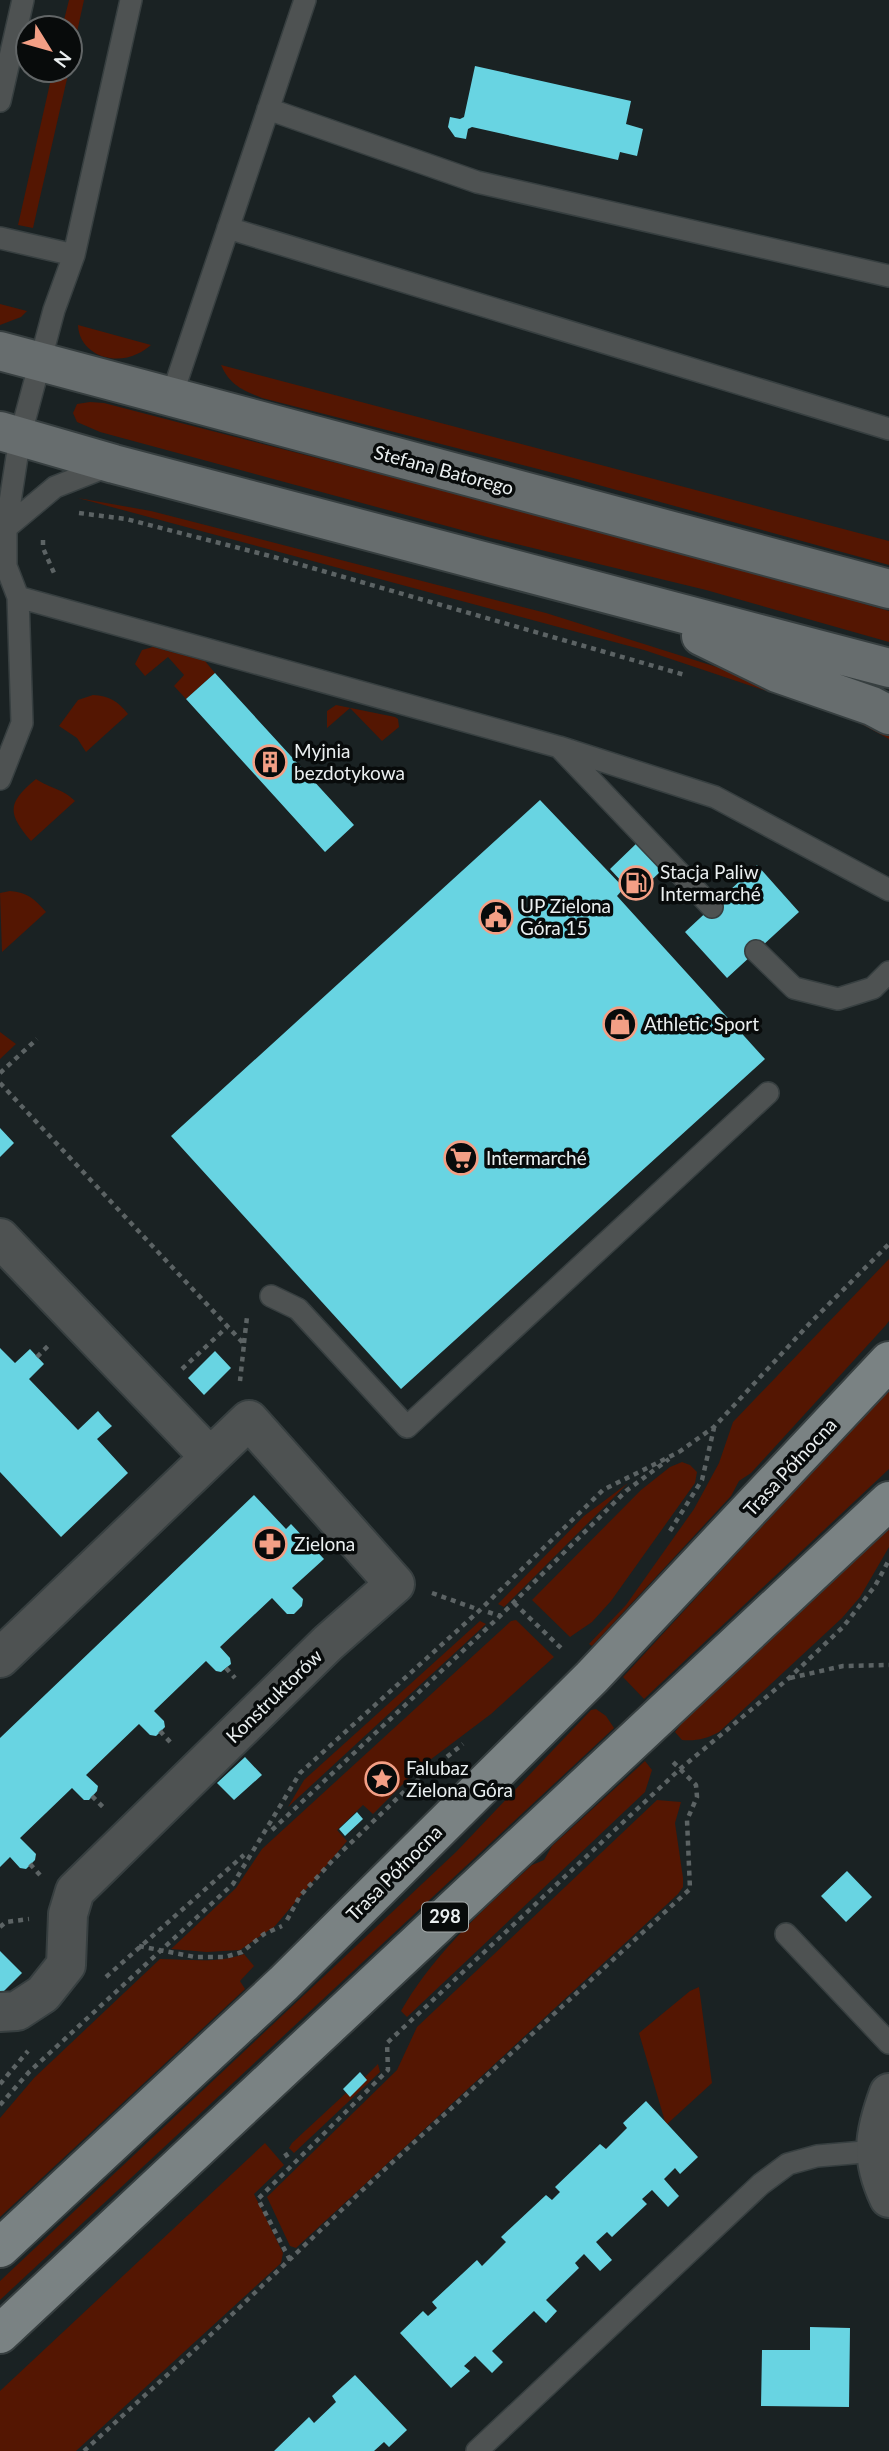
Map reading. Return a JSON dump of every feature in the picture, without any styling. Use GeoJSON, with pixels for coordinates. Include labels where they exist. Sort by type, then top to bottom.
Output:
{"type":"FeatureCollection","features":[{"type":"Feature","properties":{"kind":"main road","name":"Stefana Batorego"},"geometry":{"type":"LineString","coordinates":[[0,351],[889,589]]}},
{"type":"Feature","properties":{"kind":"main road"},"geometry":{"type":"LineString","coordinates":[[10,434],[114,464],[889,668]]}},
{"type":"Feature","properties":{"kind":"main road"},"geometry":{"type":"LineString","coordinates":[[617,595],[777,673],[872,706],[889,715]]}},
{"type":"Feature","properties":{"kind":"main road","name":"Trasa Północna"},"geometry":{"type":"LineString","coordinates":[[0,2248],[284,1983],[592,1677],[889,1361]]}},
{"type":"Feature","properties":{"kind":"main road","name":"298"},"geometry":{"type":"LineString","coordinates":[[0,2334],[889,1501]]}},
{"type":"Feature","properties":{"kind":"street"},"geometry":{"type":"LineString","coordinates":[[0,1238],[210,1457]]}},
{"type":"Feature","properties":{"kind":"street"},"geometry":{"type":"LineString","coordinates":[[0,1658],[249,1420]]}},
{"type":"Feature","properties":{"kind":"street","name":"Konstruktorów"},"geometry":{"type":"LineString","coordinates":[[0,2012],[17,2011],[43,1994],[66,1965],[68,1914],[75,1891],[328,1643],[395,1584],[249,1420]]}},
{"type":"Feature","properties":{"kind":"street"},"geometry":{"type":"LineString","coordinates":[[889,2092],[880,2118],[876,2151],[878,2173],[889,2198]]}},
{"type":"Feature","properties":{"kind":"lane"},"geometry":{"type":"LineString","coordinates":[[0,101],[23,0]]}},
{"type":"Feature","properties":{"kind":"lane"},"geometry":{"type":"LineString","coordinates":[[0,779],[22,723],[18,597],[6,566],[10,434],[40,362],[54,310],[74,255],[131,0]]}},
{"type":"Feature","properties":{"kind":"lane"},"geometry":{"type":"LineString","coordinates":[[171,398],[305,0]]}},
{"type":"Feature","properties":{"kind":"lane"},"geometry":{"type":"LineString","coordinates":[[268,109],[477,182],[889,276]]}},
{"type":"Feature","properties":{"kind":"lane"},"geometry":{"type":"LineString","coordinates":[[228,228],[889,429]]}},
{"type":"Feature","properties":{"kind":"lane"},"geometry":{"type":"LineString","coordinates":[[0,238],[74,255]]}},
{"type":"Feature","properties":{"kind":"lane"},"geometry":{"type":"LineString","coordinates":[[6,528],[43,506],[55,487],[114,464]]}},
{"type":"Feature","properties":{"kind":"lane"},"geometry":{"type":"LineString","coordinates":[[18,597],[559,747],[715,797],[889,890]]}},
{"type":"Feature","properties":{"kind":"lane"},"geometry":{"type":"LineString","coordinates":[[559,747],[712,906]]}},
{"type":"Feature","properties":{"kind":"lane"},"geometry":{"type":"LineString","coordinates":[[756,951],[794,988],[838,999],[873,988],[889,972]]}},
{"type":"Feature","properties":{"kind":"lane"},"geometry":{"type":"LineString","coordinates":[[271,1296],[298,1309],[407,1427],[768,1093]]}},
{"type":"Feature","properties":{"kind":"lane"},"geometry":{"type":"LineString","coordinates":[[786,1934],[889,2043]]}},
{"type":"Feature","properties":{"kind":"lane"},"geometry":{"type":"LineString","coordinates":[[477,2451],[761,2184],[788,2164],[817,2156],[876,2151]]}},
{"type":"Feature","properties":{"kind":"path"},"geometry":{"type":"LineString","coordinates":[[54,573],[43,548],[43,506],[126,519],[274,557],[696,679]]}},
{"type":"Feature","properties":{"kind":"path"},"geometry":{"type":"LineString","coordinates":[[0,1073],[37,1040]]}},
{"type":"Feature","properties":{"kind":"path"},"geometry":{"type":"LineString","coordinates":[[0,1083],[244,1344],[237,1405],[249,1420]]}},
{"type":"Feature","properties":{"kind":"path"},"geometry":{"type":"LineString","coordinates":[[272,1830],[500,1616],[626,1491],[714,1427],[811,1322],[889,1244]]}},
{"type":"Feature","properties":{"kind":"path"},"geometry":{"type":"LineString","coordinates":[[152,1397],[227,1326]]}},
{"type":"Feature","properties":{"kind":"path"},"geometry":{"type":"LineString","coordinates":[[665,1538],[702,1480],[714,1427]]}},
{"type":"Feature","properties":{"kind":"path"},"geometry":{"type":"LineString","coordinates":[[0,2105],[29,2071],[233,1884],[300,1773],[480,1610],[603,1490],[679,1452]]}},
{"type":"Feature","properties":{"kind":"path"},"geometry":{"type":"LineString","coordinates":[[290,2260],[258,2199],[388,2070],[387,2043],[680,1769],[789,1678],[843,1627],[875,1586],[889,1559]]}},
{"type":"Feature","properties":{"kind":"path"},"geometry":{"type":"LineString","coordinates":[[431,1593],[474,1608]]}},
{"type":"Feature","properties":{"kind":"path"},"geometry":{"type":"LineString","coordinates":[[514,1602],[560,1647]]}},
{"type":"Feature","properties":{"kind":"path"},"geometry":{"type":"LineString","coordinates":[[488,1612],[500,1616]]}},
{"type":"Feature","properties":{"kind":"path"},"geometry":{"type":"LineString","coordinates":[[789,1678],[843,1666],[889,1665]]}},
{"type":"Feature","properties":{"kind":"path"},"geometry":{"type":"LineString","coordinates":[[139,1946],[195,1957],[225,1957],[242,1952],[264,1934],[284,1926],[300,1896],[333,1860],[408,1788],[469,1740]]}},
{"type":"Feature","properties":{"kind":"path"},"geometry":{"type":"LineString","coordinates":[[84,2451],[690,1889],[687,1821],[697,1797],[696,1785],[680,1769]]}},
{"type":"Feature","properties":{"kind":"path"},"geometry":{"type":"LineString","coordinates":[[99,1984],[244,1855]]}},
{"type":"Feature","properties":{"kind":"path"},"geometry":{"type":"LineString","coordinates":[[0,1927],[6,1922]]}},
{"type":"Feature","properties":{"kind":"path"},"geometry":{"type":"LineString","coordinates":[[0,2084],[28,2051]]}},
{"type":"Feature","properties":{"kind":"path"},"geometry":{"type":"LineString","coordinates":[[285,2153],[289,2159]]}},
{"type":"Feature","properties":{"kind":"shaded area"},"geometry":{"type":"Polygon","coordinates":[[[69,0],[84,0],[81,14],[66,14],[69,0]]]}},
{"type":"Feature","properties":{"kind":"shaded area"},"geometry":{"type":"Polygon","coordinates":[[[50,84],[66,84],[33,228],[18,225],[50,84]]]}},
{"type":"Feature","properties":{"kind":"shaded area"},"geometry":{"type":"Polygon","coordinates":[[[0,304],[27,311],[21,317],[0,325],[0,304]]]}},
{"type":"Feature","properties":{"kind":"shaded area"},"geometry":{"type":"Polygon","coordinates":[[[78,325],[151,345],[128,357],[108,358],[91,350],[84,343],[78,325]]]}},
{"type":"Feature","properties":{"kind":"shaded area"},"geometry":{"type":"Polygon","coordinates":[[[221,365],[889,541],[889,565],[573,478],[262,398],[237,386],[221,365]]]}},
{"type":"Feature","properties":{"kind":"shaded area"},"geometry":{"type":"Polygon","coordinates":[[[104,403],[497,505],[889,611],[889,642],[706,590],[491,538],[100,432],[77,422],[73,413],[77,404],[104,403]]]}},
{"type":"Feature","properties":{"kind":"shaded area"},"geometry":{"type":"Polygon","coordinates":[[[78,498],[151,511],[546,613],[889,724],[889,739],[856,721],[644,650],[78,498]]]}},
{"type":"Feature","properties":{"kind":"shaded area"},"geometry":{"type":"Polygon","coordinates":[[[153,647],[205,661],[215,673],[186,699],[174,686],[184,675],[168,657],[145,676],[135,664],[142,650],[153,647]]]}},
{"type":"Feature","properties":{"kind":"shaded area"},"geometry":{"type":"Polygon","coordinates":[[[93,695],[113,700],[128,714],[86,752],[77,738],[59,726],[78,700],[93,695]]]}},
{"type":"Feature","properties":{"kind":"shaded area"},"geometry":{"type":"Polygon","coordinates":[[[336,705],[395,717],[399,727],[382,741],[350,708],[327,728],[327,711],[336,705]]]}},
{"type":"Feature","properties":{"kind":"shaded area"},"geometry":{"type":"Polygon","coordinates":[[[36,779],[66,793],[75,801],[31,841],[18,823],[14,808],[15,802],[26,787],[36,779]]]}},
{"type":"Feature","properties":{"kind":"shaded area"},"geometry":{"type":"Polygon","coordinates":[[[10,891],[30,897],[46,912],[2,952],[0,893],[10,891]]]}},
{"type":"Feature","properties":{"kind":"shaded area"},"geometry":{"type":"Polygon","coordinates":[[[0,1032],[16,1044],[0,1059],[0,1032]]]}},
{"type":"Feature","properties":{"kind":"shaded area"},"geometry":{"type":"Polygon","coordinates":[[[889,1259],[889,1321],[886,1325],[751,1473],[739,1481],[731,1496],[592,1646],[589,1644],[626,1605],[694,1509],[719,1463],[733,1422],[889,1259]]]}},
{"type":"Feature","properties":{"kind":"shaded area"},"geometry":{"type":"Polygon","coordinates":[[[889,1389],[889,1469],[644,1699],[623,1677],[889,1389]]]}},
{"type":"Feature","properties":{"kind":"shaded area"},"geometry":{"type":"Polygon","coordinates":[[[682,1462],[697,1472],[695,1483],[611,1601],[592,1622],[570,1637],[532,1600],[641,1490],[670,1467],[682,1462]]]}},
{"type":"Feature","properties":{"kind":"shaded area"},"geometry":{"type":"Polygon","coordinates":[[[628,1483],[504,1607],[498,1604],[584,1516],[628,1483]]]}},
{"type":"Feature","properties":{"kind":"shaded area"},"geometry":{"type":"Polygon","coordinates":[[[889,1529],[889,1547],[860,1597],[842,1618],[719,1732],[701,1739],[682,1740],[675,1732],[683,1722],[889,1529]]]}},
{"type":"Feature","properties":{"kind":"shaded area"},"geometry":{"type":"Polygon","coordinates":[[[516,1620],[554,1657],[491,1714],[418,1769],[373,1814],[363,1805],[337,1830],[347,1841],[275,1926],[240,1950],[207,1952],[171,1949],[236,1888],[262,1849],[511,1621],[516,1620]]]}},
{"type":"Feature","properties":{"kind":"shaded area"},"geometry":{"type":"Polygon","coordinates":[[[480,1621],[486,1624],[288,1807],[304,1780],[480,1621]]]}},
{"type":"Feature","properties":{"kind":"shaded area"},"geometry":{"type":"Polygon","coordinates":[[[596,1709],[606,1716],[614,1728],[0,2300],[0,2281],[456,1852],[591,1710],[596,1709]]]}},
{"type":"Feature","properties":{"kind":"shaded area"},"geometry":{"type":"Polygon","coordinates":[[[645,1761],[652,1770],[645,1792],[407,2017],[401,2011],[414,1990],[460,1933],[532,1865],[544,1860],[552,1846],[645,1761]]]}},
{"type":"Feature","properties":{"kind":"shaded area"},"geometry":{"type":"Polygon","coordinates":[[[657,1800],[681,1802],[675,1823],[683,1878],[683,1887],[678,1894],[296,2248],[290,2246],[267,2197],[397,2070],[417,2027],[657,1800]]]}},
{"type":"Feature","properties":{"kind":"shaded area"},"geometry":{"type":"Polygon","coordinates":[[[244,1954],[254,1966],[240,1981],[245,1989],[0,2217],[0,2118],[34,2078],[160,1959],[213,1960],[244,1954]]]}},
{"type":"Feature","properties":{"kind":"shaded area"},"geometry":{"type":"Polygon","coordinates":[[[699,1987],[712,2083],[666,2125],[639,2033],[690,1991],[699,1987]]]}},
{"type":"Feature","properties":{"kind":"shaded area"},"geometry":{"type":"Polygon","coordinates":[[[378,2064],[380,2072],[294,2153],[289,2148],[346,2093],[350,2096],[367,2080],[365,2077],[378,2064]]]}},
{"type":"Feature","properties":{"kind":"shaded area"},"geometry":{"type":"Polygon","coordinates":[[[265,2143],[284,2165],[254,2194],[283,2253],[281,2263],[76,2451],[0,2451],[0,2391],[265,2143]]]}},
{"type":"Feature","properties":{"kind":"building"},"geometry":{"type":"Polygon","coordinates":[[[475,66],[631,101],[626,124],[643,129],[637,156],[620,152],[618,160],[472,127],[468,129],[466,139],[455,137],[448,127],[450,117],[464,117],[475,66]]]}},
{"type":"Feature","properties":{"kind":"building","name":"Myjnia bezdotykowa"},"geometry":{"type":"Polygon","coordinates":[[[215,673],[354,825],[325,852],[186,699],[215,673]]]}},
{"type":"Feature","properties":{"kind":"building"},"geometry":{"type":"Polygon","coordinates":[[[540,800],[624,888],[617,896],[765,1059],[401,1389],[171,1136],[540,800]]]}},
{"type":"Feature","properties":{"kind":"building","name":"Stacja Paliw Intermarché"},"geometry":{"type":"Polygon","coordinates":[[[638,842],[663,869],[635,896],[610,869],[638,842]]]}},
{"type":"Feature","properties":{"kind":"building"},"geometry":{"type":"Polygon","coordinates":[[[757,865],[799,912],[727,978],[685,932],[757,865]]]}},
{"type":"Feature","properties":{"kind":"building"},"geometry":{"type":"Polygon","coordinates":[[[0,1128],[14,1143],[0,1157],[0,1128]]]}},
{"type":"Feature","properties":{"kind":"building"},"geometry":{"type":"Polygon","coordinates":[[[0,1348],[15,1363],[30,1349],[44,1364],[29,1379],[78,1430],[98,1411],[112,1426],[97,1439],[128,1473],[61,1537],[0,1472],[0,1348]]]}},
{"type":"Feature","properties":{"kind":"building"},"geometry":{"type":"Polygon","coordinates":[[[215,1351],[231,1368],[204,1395],[188,1378],[215,1351]]]}},
{"type":"Feature","properties":{"kind":"building"},"geometry":{"type":"Polygon","coordinates":[[[254,1495],[286,1529],[291,1524],[324,1559],[292,1588],[303,1599],[302,1606],[294,1614],[287,1614],[272,1598],[220,1647],[230,1658],[231,1664],[221,1672],[216,1671],[206,1661],[154,1711],[164,1721],[165,1727],[156,1736],[150,1735],[139,1724],[86,1775],[98,1786],[89,1800],[84,1800],[72,1788],[20,1838],[36,1854],[35,1860],[26,1869],[20,1868],[10,1857],[0,1867],[0,1738],[254,1495]]]}},
{"type":"Feature","properties":{"kind":"building"},"geometry":{"type":"Polygon","coordinates":[[[245,1757],[262,1775],[234,1800],[217,1783],[245,1757]]]}},
{"type":"Feature","properties":{"kind":"building"},"geometry":{"type":"Polygon","coordinates":[[[357,1812],[363,1819],[345,1836],[339,1829],[357,1812]]]}},
{"type":"Feature","properties":{"kind":"building"},"geometry":{"type":"Polygon","coordinates":[[[847,1871],[872,1897],[846,1922],[821,1896],[847,1871]]]}},
{"type":"Feature","properties":{"kind":"building"},"geometry":{"type":"Polygon","coordinates":[[[0,1951],[22,1973],[0,1995],[0,1951]]]}},
{"type":"Feature","properties":{"kind":"building"},"geometry":{"type":"Polygon","coordinates":[[[360,2072],[367,2080],[350,2097],[343,2089],[360,2072]]]}},
{"type":"Feature","properties":{"kind":"building"},"geometry":{"type":"Polygon","coordinates":[[[646,2101],[698,2157],[680,2174],[675,2168],[664,2179],[679,2196],[668,2207],[652,2190],[642,2199],[647,2204],[612,2237],[607,2232],[596,2242],[612,2260],[600,2271],[584,2254],[575,2263],[579,2268],[546,2300],[557,2311],[546,2323],[534,2311],[492,2351],[503,2362],[492,2373],[475,2356],[464,2366],[470,2371],[451,2388],[400,2333],[423,2311],[428,2316],[437,2308],[432,2302],[477,2260],[482,2266],[506,2242],[501,2237],[546,2195],[552,2200],[560,2192],[555,2187],[600,2144],[606,2149],[627,2128],[623,2123],[646,2101]]]}},
{"type":"Feature","properties":{"kind":"building"},"geometry":{"type":"Polygon","coordinates":[[[810,2327],[850,2328],[849,2407],[761,2406],[762,2350],[810,2350],[810,2327]]]}},
{"type":"Feature","properties":{"kind":"building"},"geometry":{"type":"Polygon","coordinates":[[[355,2375],[407,2430],[389,2447],[384,2442],[374,2451],[274,2451],[309,2417],[314,2423],[336,2402],[332,2396],[355,2375]]]}},
{"type":"Feature","properties":{"kind":"place","name":"Myjnia bezdotykowa"},"geometry":{"type":"Point","coordinates":[270,762]}},
{"type":"Feature","properties":{"kind":"place","name":"Stacja Paliw Intermarché"},"geometry":{"type":"Point","coordinates":[636,883]}},
{"type":"Feature","properties":{"kind":"place","name":"UP Zielona Góra 15"},"geometry":{"type":"Point","coordinates":[496,917]}},
{"type":"Feature","properties":{"kind":"place","name":"Athletic Sport"},"geometry":{"type":"Point","coordinates":[620,1024]}},
{"type":"Feature","properties":{"kind":"place","name":"Intermarché"},"geometry":{"type":"Point","coordinates":[461,1158]}},
{"type":"Feature","properties":{"kind":"place","name":"Zielona"},"geometry":{"type":"Point","coordinates":[270,1544]}},
{"type":"Feature","properties":{"kind":"place","name":"Falubaz Zielona Góra"},"geometry":{"type":"Point","coordinates":[382,1779]}}]}
